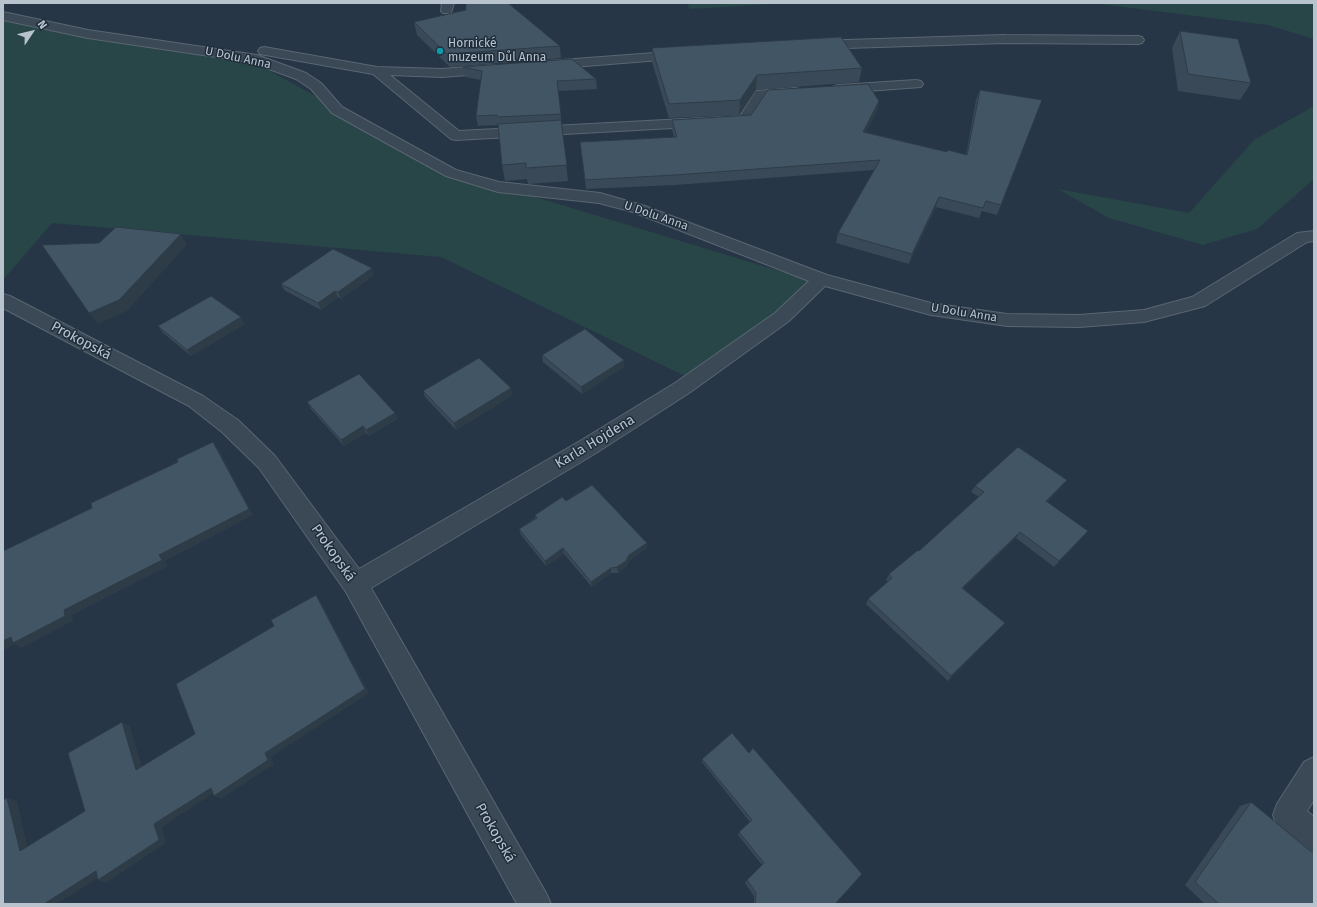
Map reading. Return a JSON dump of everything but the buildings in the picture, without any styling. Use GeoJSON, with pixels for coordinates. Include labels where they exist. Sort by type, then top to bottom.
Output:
{"type":"FeatureCollection","features":[{"type":"Feature","properties":{"kind":"street"},"geometry":{"type":"LineString","coordinates":[[3,14],[131,29],[377,71],[442,73],[505,68]]}},
{"type":"Feature","properties":{"kind":"street","name":"U Dolu Anna"},"geometry":{"type":"LineString","coordinates":[[3,14],[88,34],[252,58],[301,76],[316,86],[338,110],[451,173],[498,187],[600,198],[639,209],[821,279],[931,309],[1006,320],[1079,321],[1144,316],[1198,302],[1303,237],[1314,236]]}},
{"type":"Feature","properties":{"kind":"street"},"geometry":{"type":"LineString","coordinates":[[804,46],[1005,39],[1138,40]]}},
{"type":"Feature","properties":{"kind":"street"},"geometry":{"type":"LineString","coordinates":[[536,66],[694,54]]}},
{"type":"Feature","properties":{"kind":"street"},"geometry":{"type":"LineString","coordinates":[[377,71],[456,136],[744,120],[761,94],[807,91]]}},
{"type":"Feature","properties":{"kind":"street"},"geometry":{"type":"LineString","coordinates":[[823,90],[916,84]]}},
{"type":"Feature","properties":{"kind":"street","name":"Karla Hojdena"},"geometry":{"type":"LineString","coordinates":[[356,584],[588,447],[682,388],[782,316],[821,279]]}},
{"type":"Feature","properties":{"kind":"street","name":"Prokopská"},"geometry":{"type":"LineString","coordinates":[[9,308],[196,401],[230,426],[267,462],[356,584],[535,904]]}},
{"type":"Feature","properties":{"kind":"street"},"geometry":{"type":"LineString","coordinates":[[1314,772],[1288,815],[1314,836]]}},
{"type":"Feature","properties":{"kind":"green space"},"geometry":{"type":"Polygon","coordinates":[[[686,3],[789,3],[690,9],[686,3]]]}},
{"type":"Feature","properties":{"kind":"green space"},"geometry":{"type":"Polygon","coordinates":[[[1092,3],[1314,3],[1314,39],[1268,25],[1092,3]]]}},
{"type":"Feature","properties":{"kind":"green space"},"geometry":{"type":"Polygon","coordinates":[[[3,17],[261,66],[453,172],[816,282],[806,297],[689,378],[441,257],[52,223],[3,280],[3,17]]]}},
{"type":"Feature","properties":{"kind":"green space"},"geometry":{"type":"Polygon","coordinates":[[[1314,106],[1314,179],[1257,229],[1203,245],[1109,218],[1058,189],[1189,213],[1254,140],[1314,106]]]}},
{"type":"Feature","properties":{"kind":"place","name":"Hornické muzeum Důl Anna"},"geometry":{"type":"Point","coordinates":[440,51]}}]}
